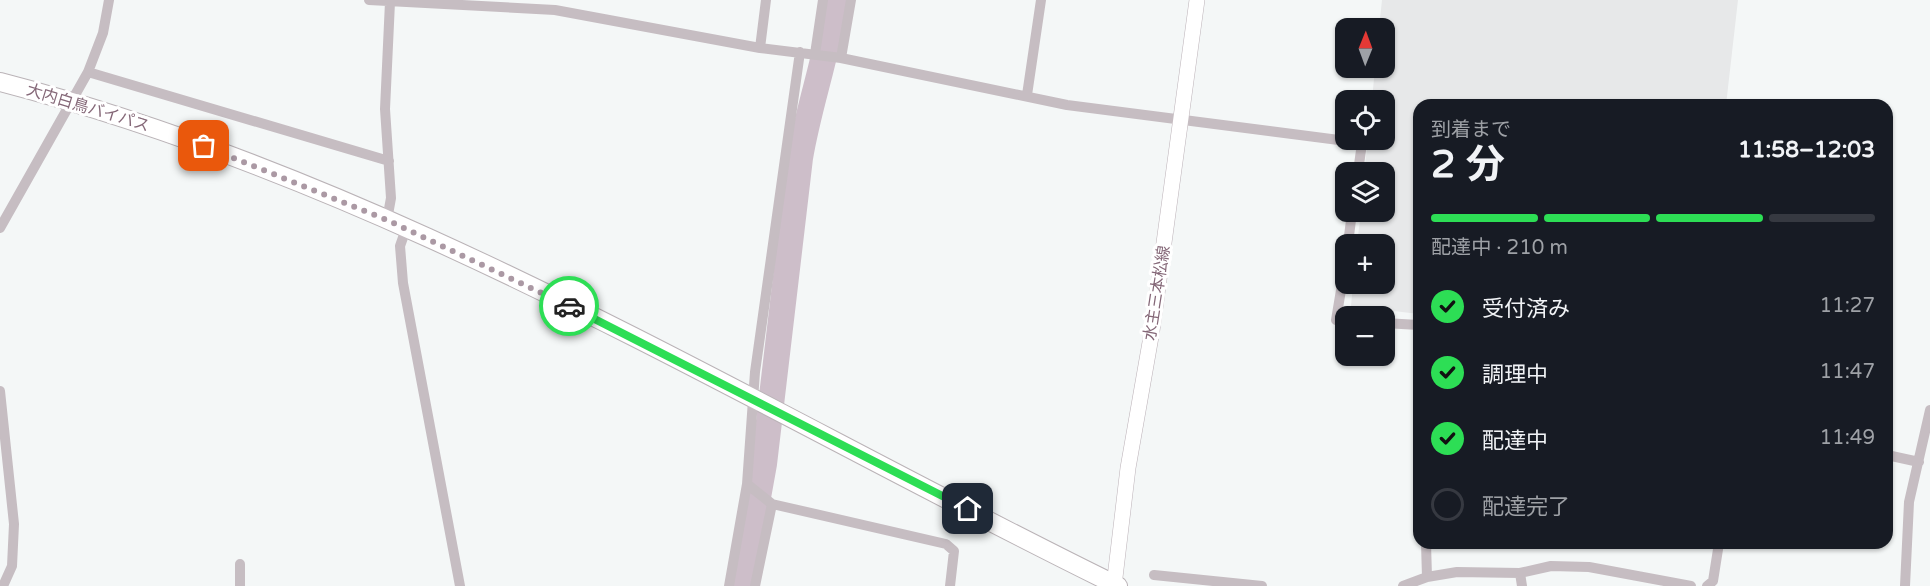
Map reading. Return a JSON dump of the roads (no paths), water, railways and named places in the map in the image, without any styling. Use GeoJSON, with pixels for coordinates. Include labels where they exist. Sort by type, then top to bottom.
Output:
{"type":"FeatureCollection","features":[{"type":"Feature","properties":{"kind":"highway","name":"大内白鳥バイパス"},"geometry":{"type":"LineString","coordinates":[[0,82],[72,101],[215,150],[387,220],[543,292],[1115,585]]}},
{"type":"Feature","properties":{"kind":"main road","name":"水主三本松線"},"geometry":{"type":"LineString","coordinates":[[1115,585],[1128,468],[1152,331],[1197,0]]}},
{"type":"Feature","properties":{"kind":"street"},"geometry":{"type":"LineString","coordinates":[[0,228],[88,72],[104,33],[109,0]]}},
{"type":"Feature","properties":{"kind":"street"},"geometry":{"type":"LineString","coordinates":[[369,0],[555,10],[760,48],[839,57],[1068,105],[1362,143],[1359,162]]}},
{"type":"Feature","properties":{"kind":"street"},"geometry":{"type":"LineString","coordinates":[[760,48],[766,0]]}},
{"type":"Feature","properties":{"kind":"street"},"geometry":{"type":"LineString","coordinates":[[817,54],[823,0]]}},
{"type":"Feature","properties":{"kind":"street"},"geometry":{"type":"LineString","coordinates":[[839,57],[851,0]]}},
{"type":"Feature","properties":{"kind":"street"},"geometry":{"type":"LineString","coordinates":[[1027,95],[1041,0]]}},
{"type":"Feature","properties":{"kind":"street"},"geometry":{"type":"LineString","coordinates":[[387,220],[391,198],[385,109],[390,2]]}},
{"type":"Feature","properties":{"kind":"street"},"geometry":{"type":"LineString","coordinates":[[729,586],[749,486],[757,401],[755,372],[800,52]]}},
{"type":"Feature","properties":{"kind":"street"},"geometry":{"type":"LineString","coordinates":[[88,72],[389,160]]}},
{"type":"Feature","properties":{"kind":"street"},"geometry":{"type":"LineString","coordinates":[[406,229],[400,246],[403,283],[460,586]]}},
{"type":"Feature","properties":{"kind":"street"},"geometry":{"type":"LineString","coordinates":[[1395,324],[1413,325]]}},
{"type":"Feature","properties":{"kind":"street"},"geometry":{"type":"LineString","coordinates":[[0,391],[14,524],[12,566],[3,586]]}},
{"type":"Feature","properties":{"kind":"street"},"geometry":{"type":"LineString","coordinates":[[1905,586],[1906,524],[1930,410]]}},
{"type":"Feature","properties":{"kind":"street"},"geometry":{"type":"LineString","coordinates":[[1893,456],[1919,462]]}},
{"type":"Feature","properties":{"kind":"street"},"geometry":{"type":"LineString","coordinates":[[749,486],[770,502],[946,544],[954,551],[950,586]]}},
{"type":"Feature","properties":{"kind":"street"},"geometry":{"type":"LineString","coordinates":[[755,586],[770,502]]}},
{"type":"Feature","properties":{"kind":"street"},"geometry":{"type":"LineString","coordinates":[[1426,549],[1427,577]]}},
{"type":"Feature","properties":{"kind":"street"},"geometry":{"type":"LineString","coordinates":[[1707,586],[1713,581],[1718,549]]}},
{"type":"Feature","properties":{"kind":"street"},"geometry":{"type":"LineString","coordinates":[[240,564],[240,586]]}},
{"type":"Feature","properties":{"kind":"street"},"geometry":{"type":"LineString","coordinates":[[1403,586],[1427,577],[1457,572],[1520,573],[1551,566],[1589,567],[1691,586]]}},
{"type":"Feature","properties":{"kind":"street"},"geometry":{"type":"LineString","coordinates":[[1520,573],[1522,586]]}},
{"type":"Feature","properties":{"kind":"street"},"geometry":{"type":"LineString","coordinates":[[1154,575],[1181,575],[1262,586]]}},
{"type":"Feature","properties":{"kind":"waterway"},"geometry":{"type":"LineString","coordinates":[[742,586],[764,464],[800,158],[828,40],[835,0]]}}]}
